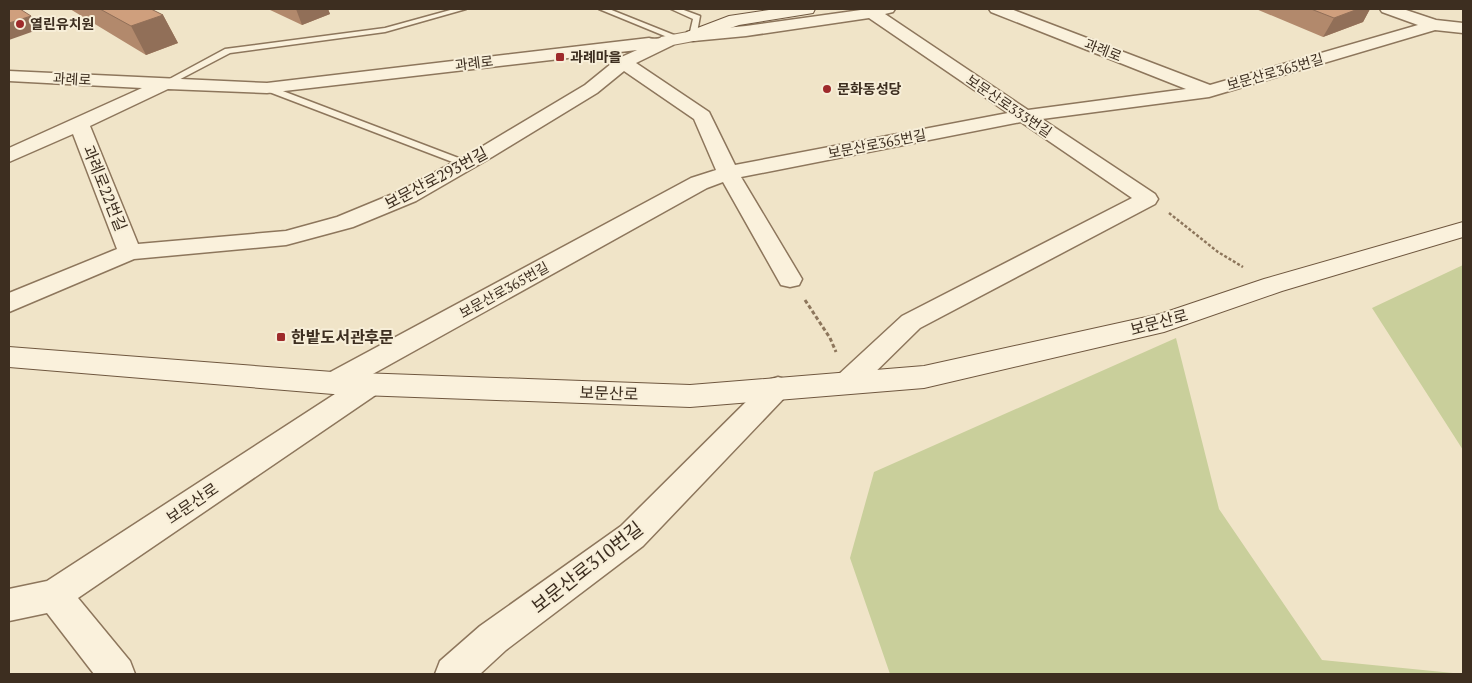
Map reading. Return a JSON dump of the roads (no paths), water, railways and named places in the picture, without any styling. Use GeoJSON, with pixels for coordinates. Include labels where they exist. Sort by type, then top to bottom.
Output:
{"type":"FeatureCollection","features":[{"type":"Feature","properties":{"kind":"main road"},"geometry":{"type":"LineString","coordinates":[[680,39],[735,20],[807,9]]}},
{"type":"Feature","properties":{"kind":"main road","name":"보문산로"},"geometry":{"type":"LineString","coordinates":[[9,357],[333,383],[690,396],[778,387],[924,377],[1164,323],[1273,285],[1463,229]]}},
{"type":"Feature","properties":{"kind":"street","name":"과례로"},"geometry":{"type":"LineString","coordinates":[[997,9],[1209,91]]}},
{"type":"Feature","properties":{"kind":"street"},"geometry":{"type":"LineString","coordinates":[[1388,9],[1435,25],[1463,43]]}},
{"type":"Feature","properties":{"kind":"street","name":"과례로"},"geometry":{"type":"LineString","coordinates":[[9,76],[267,88],[746,31],[879,11]]}},
{"type":"Feature","properties":{"kind":"street","name":"보문산로333번길"},"geometry":{"type":"LineString","coordinates":[[848,382],[911,322],[1156,204],[1023,116],[879,11]]}},
{"type":"Feature","properties":{"kind":"street","name":"보문산로365번길"},"geometry":{"type":"LineString","coordinates":[[333,383],[699,183],[728,173],[1023,116],[1209,91],[1435,25],[1463,28]]}},
{"type":"Feature","properties":{"kind":"street","name":"보문산로293번길"},"geometry":{"type":"LineString","coordinates":[[9,303],[130,252],[286,238],[345,222],[408,196],[466,164],[591,89],[623,63],[680,39]]}},
{"type":"Feature","properties":{"kind":"street"},"geometry":{"type":"LineString","coordinates":[[623,63],[702,116],[728,173],[790,279]]}},
{"type":"Feature","properties":{"kind":"street","name":"과례로22번길"},"geometry":{"type":"LineString","coordinates":[[9,156],[166,83]]}},
{"type":"Feature","properties":{"kind":"street","name":"과례로22번길"},"geometry":{"type":"LineString","coordinates":[[79,123],[130,252]]}},
{"type":"Feature","properties":{"kind":"street","name":"보문산로"},"geometry":{"type":"LineString","coordinates":[[9,605],[54,595],[370,385]]}},
{"type":"Feature","properties":{"kind":"street","name":"보문산로310번길"},"geometry":{"type":"LineString","coordinates":[[453,674],[493,638],[632,536],[778,387]]}},
{"type":"Feature","properties":{"kind":"street"},"geometry":{"type":"LineString","coordinates":[[54,595],[117,674]]}},
{"type":"Feature","properties":{"kind":"lane","name":"과례로"},"geometry":{"type":"LineString","coordinates":[[166,83],[228,51],[385,30],[462,9]]}},
{"type":"Feature","properties":{"kind":"lane","name":"과례로"},"geometry":{"type":"LineString","coordinates":[[603,9],[680,39]]}},
{"type":"Feature","properties":{"kind":"lane"},"geometry":{"type":"LineString","coordinates":[[675,9],[697,18],[680,39]]}},
{"type":"Feature","properties":{"kind":"lane","name":"과례로"},"geometry":{"type":"LineString","coordinates":[[267,88],[466,164]]}},
{"type":"Feature","properties":{"kind":"place","name":"열린유치원"},"geometry":{"type":"Point","coordinates":[20,24]}},
{"type":"Feature","properties":{"kind":"place","name":"과례마을"},"geometry":{"type":"Point","coordinates":[560,57]}},
{"type":"Feature","properties":{"kind":"place","name":"문화동성당"},"geometry":{"type":"Point","coordinates":[827,89]}},
{"type":"Feature","properties":{"kind":"place","name":"한밭도서관후문"},"geometry":{"type":"Point","coordinates":[281,337]}}]}
